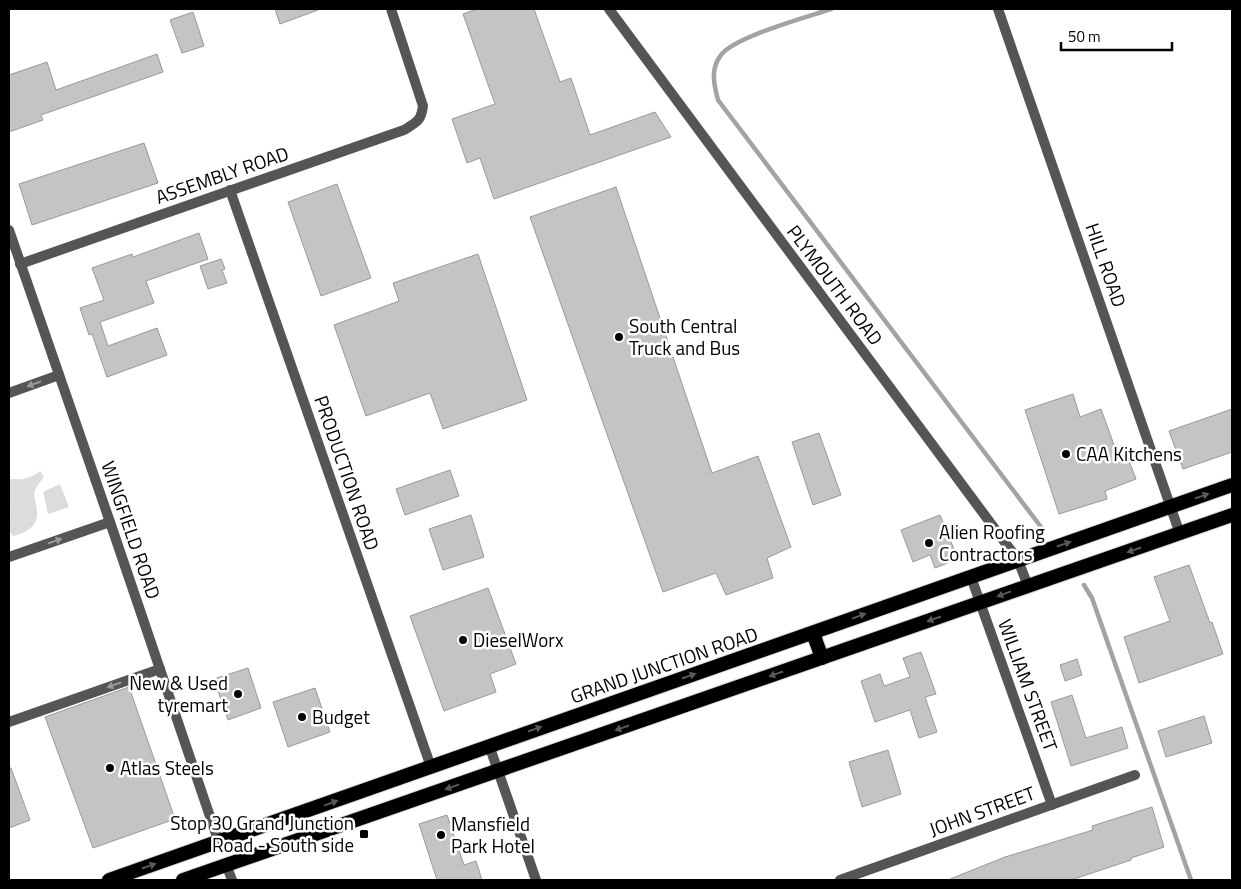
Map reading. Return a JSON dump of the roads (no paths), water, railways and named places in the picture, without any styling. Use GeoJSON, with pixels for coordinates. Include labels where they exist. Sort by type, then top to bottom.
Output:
{"type":"FeatureCollection","features":[{"type":"Feature","properties":{"kind":"highway","name":"GRAND JUNCTION ROAD"},"geometry":{"type":"LineString","coordinates":[[109,880],[219,843],[489,745],[1232,485]]}},
{"type":"Feature","properties":{"kind":"highway"},"geometry":{"type":"LineString","coordinates":[[183,880],[498,772],[1232,515]]}},
{"type":"Feature","properties":{"kind":"highway"},"geometry":{"type":"LineString","coordinates":[[813,633],[822,658]]}},
{"type":"Feature","properties":{"kind":"highway"},"geometry":{"type":"LineString","coordinates":[[219,843],[226,864]]}},
{"type":"Feature","properties":{"kind":"street","name":"ASSEMBLY ROAD"},"geometry":{"type":"LineString","coordinates":[[20,264],[404,130],[415,123],[422,117],[424,106],[390,9]]}},
{"type":"Feature","properties":{"kind":"street","name":"PLYMOUTH ROAD"},"geometry":{"type":"LineString","coordinates":[[609,9],[1018,560],[1028,586]]}},
{"type":"Feature","properties":{"kind":"street","name":"HILL ROAD"},"geometry":{"type":"LineString","coordinates":[[998,9],[1180,534]]}},
{"type":"Feature","properties":{"kind":"street","name":"PRODUCTION ROAD"},"geometry":{"type":"LineString","coordinates":[[230,190],[431,767]]}},
{"type":"Feature","properties":{"kind":"street","name":"WINGFIELD ROAD"},"geometry":{"type":"LineString","coordinates":[[9,230],[219,843]]}},
{"type":"Feature","properties":{"kind":"street"},"geometry":{"type":"LineString","coordinates":[[9,393],[59,375]]}},
{"type":"Feature","properties":{"kind":"street"},"geometry":{"type":"LineString","coordinates":[[9,558],[110,522]]}},
{"type":"Feature","properties":{"kind":"street","name":"WILLIAM STREET"},"geometry":{"type":"LineString","coordinates":[[971,577],[1052,805]]}},
{"type":"Feature","properties":{"kind":"street"},"geometry":{"type":"LineString","coordinates":[[9,722],[160,669]]}},
{"type":"Feature","properties":{"kind":"street"},"geometry":{"type":"LineString","coordinates":[[489,745],[536,880]]}},
{"type":"Feature","properties":{"kind":"street","name":"JOHN STREET"},"geometry":{"type":"LineString","coordinates":[[840,880],[1135,775]]}},
{"type":"Feature","properties":{"kind":"street"},"geometry":{"type":"LineString","coordinates":[[226,864],[232,880]]}},
{"type":"Feature","properties":{"kind":"waterway"},"geometry":{"type":"LineString","coordinates":[[831,9],[772,28],[728,48],[721,55],[714,71],[714,83],[718,100],[1044,531]]}},
{"type":"Feature","properties":{"kind":"waterway"},"geometry":{"type":"LineString","coordinates":[[1084,585],[1092,598],[1191,880]]}},
{"type":"Feature","properties":{"kind":"place","name":"South Central Truck and Bus"},"geometry":{"type":"Point","coordinates":[619,337]}},
{"type":"Feature","properties":{"kind":"place","name":"CAA Kitchens"},"geometry":{"type":"Point","coordinates":[1066,454]}},
{"type":"Feature","properties":{"kind":"place","name":"Alien Roofing Contractors"},"geometry":{"type":"Point","coordinates":[929,543]}},
{"type":"Feature","properties":{"kind":"place","name":"DieselWorx"},"geometry":{"type":"Point","coordinates":[463,640]}},
{"type":"Feature","properties":{"kind":"place","name":"New & Used tyremart"},"geometry":{"type":"Point","coordinates":[238,694]}},
{"type":"Feature","properties":{"kind":"place","name":"Budget"},"geometry":{"type":"Point","coordinates":[302,717]}},
{"type":"Feature","properties":{"kind":"place","name":"Atlas Steels"},"geometry":{"type":"Point","coordinates":[110,768]}},
{"type":"Feature","properties":{"kind":"place","name":"Stop 30 Grand Junction Road - South side"},"geometry":{"type":"Point","coordinates":[364,834]}},
{"type":"Feature","properties":{"kind":"place","name":"Mansfield Park Hotel"},"geometry":{"type":"Point","coordinates":[441,835]}}]}
